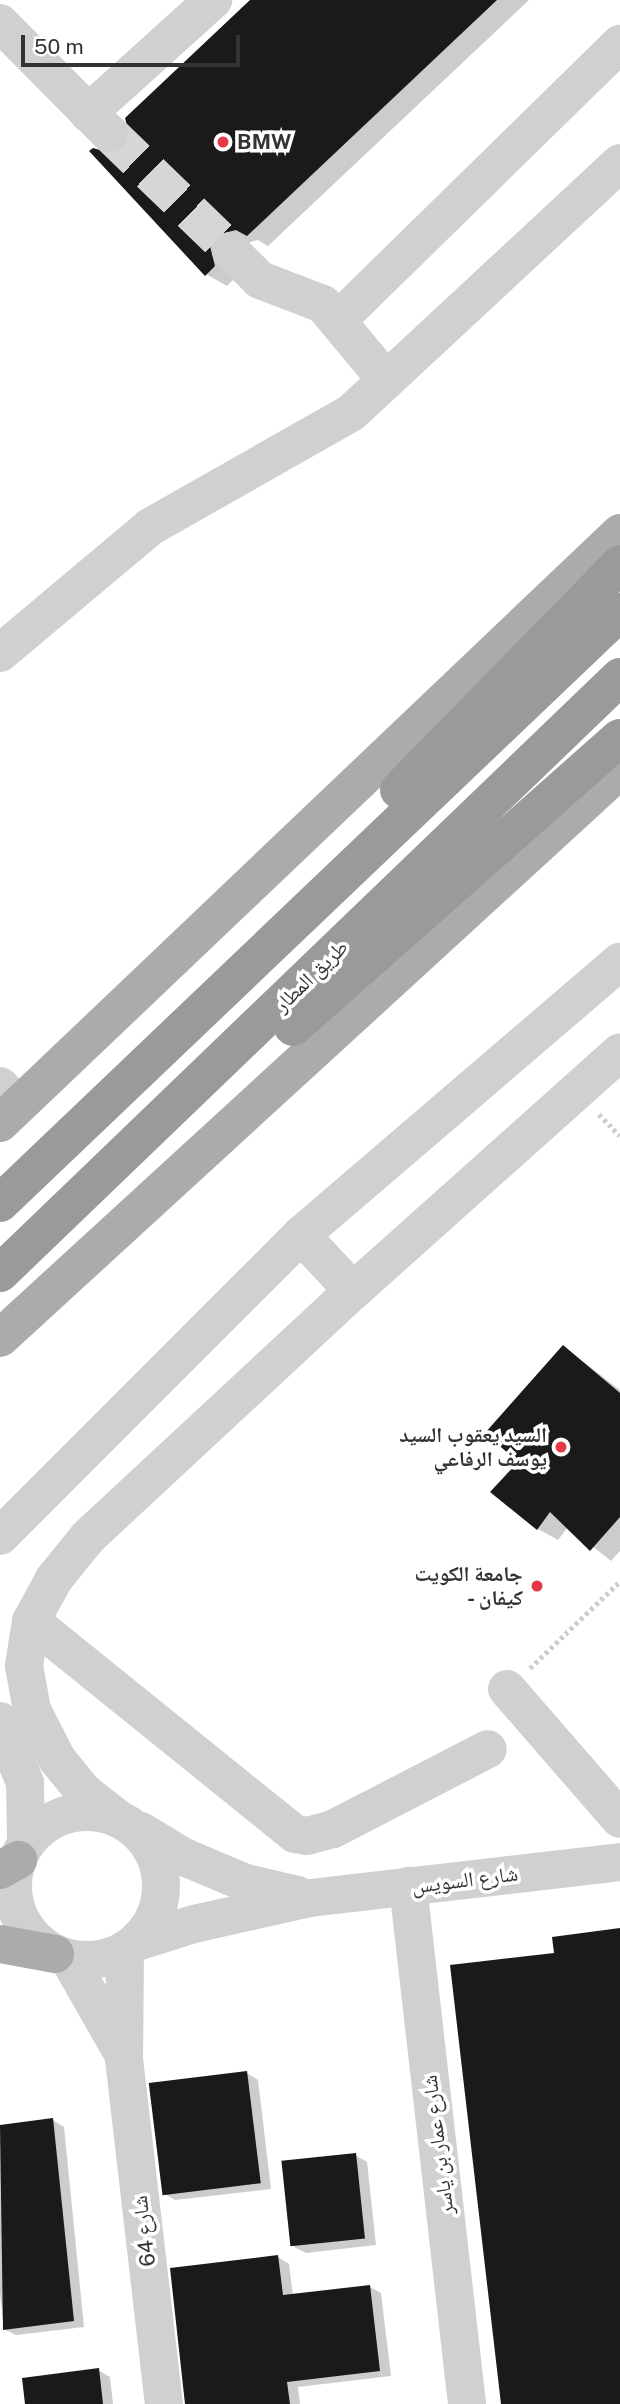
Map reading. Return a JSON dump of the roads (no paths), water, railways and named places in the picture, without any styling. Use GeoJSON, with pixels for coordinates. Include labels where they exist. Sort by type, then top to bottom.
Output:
{"type":"FeatureCollection","features":[{"type":"Feature","properties":{"kind":"highway"},"geometry":{"type":"LineString","coordinates":[[224,995],[263,929],[620,564]]}},
{"type":"Feature","properties":{"kind":"highway"},"geometry":{"type":"LineString","coordinates":[[0,1203],[224,995],[620,612]]}},
{"type":"Feature","properties":{"kind":"highway","name":"طريق المطار"},"geometry":{"type":"LineString","coordinates":[[0,1273],[620,677]]}},
{"type":"Feature","properties":{"kind":"highway"},"geometry":{"type":"LineString","coordinates":[[233,1051],[272,1040],[297,1024],[620,738]]}},
{"type":"Feature","properties":{"kind":"main road"},"geometry":{"type":"LineString","coordinates":[[6,1105],[620,533]]}},
{"type":"Feature","properties":{"kind":"main road"},"geometry":{"type":"LineString","coordinates":[[0,1338],[620,770]]}},
{"type":"Feature","properties":{"kind":"main road"},"geometry":{"type":"LineString","coordinates":[[0,1944],[62,1956]]}},
{"type":"Feature","properties":{"kind":"street"},"geometry":{"type":"LineString","coordinates":[[0,23],[99,123],[213,0]]}},
{"type":"Feature","properties":{"kind":"street"},"geometry":{"type":"LineString","coordinates":[[338,320],[620,44]]}},
{"type":"Feature","properties":{"kind":"street"},"geometry":{"type":"LineString","coordinates":[[0,653],[150,527],[341,419],[620,163]]}},
{"type":"Feature","properties":{"kind":"street"},"geometry":{"type":"LineString","coordinates":[[231,251],[260,280],[308,296],[338,320],[386,380]]}},
{"type":"Feature","properties":{"kind":"street"},"geometry":{"type":"LineString","coordinates":[[0,1535],[301,1235],[620,962]]}},
{"type":"Feature","properties":{"kind":"street"},"geometry":{"type":"LineString","coordinates":[[0,1721],[25,1783],[13,1887],[18,1914],[33,1937],[62,1956],[98,1961],[131,1946],[158,1909],[162,1881],[147,1842],[84,1791],[57,1759],[32,1710],[24,1666],[32,1621],[54,1579],[88,1537],[353,1291],[620,1052]]}},
{"type":"Feature","properties":{"kind":"street"},"geometry":{"type":"LineString","coordinates":[[301,1235],[353,1291]]}},
{"type":"Feature","properties":{"kind":"street"},"geometry":{"type":"LineString","coordinates":[[32,1621],[295,1834],[307,1836],[333,1829],[488,1749]]}},
{"type":"Feature","properties":{"kind":"street"},"geometry":{"type":"LineString","coordinates":[[508,1689],[620,1819]]}},
{"type":"Feature","properties":{"kind":"street"},"geometry":{"type":"LineString","coordinates":[[15,1858],[58,1818],[77,1812],[122,1820]]}},
{"type":"Feature","properties":{"kind":"street","name":"شارع السويس"},"geometry":{"type":"LineString","coordinates":[[122,1820],[184,1857],[246,1883],[310,1898]]}},
{"type":"Feature","properties":{"kind":"street","name":"شارع السويس"},"geometry":{"type":"LineString","coordinates":[[131,1946],[194,1924],[310,1898],[620,1862]]}},
{"type":"Feature","properties":{"kind":"street","name":"شارع عمار بن ياسر"},"geometry":{"type":"LineString","coordinates":[[408,1886],[467,2404]]}},
{"type":"Feature","properties":{"kind":"street","name":"شارع 64"},"geometry":{"type":"LineString","coordinates":[[131,1946],[124,2059],[164,2404]]}},
{"type":"Feature","properties":{"kind":"street","name":"شارع 64"},"geometry":{"type":"LineString","coordinates":[[62,1956],[124,2059]]}},
{"type":"Feature","properties":{"kind":"tunnel"},"geometry":{"type":"LineString","coordinates":[[109,133],[231,251]]}},
{"type":"Feature","properties":{"kind":"place","name":"BMW"},"geometry":{"type":"Point","coordinates":[223,142]}},
{"type":"Feature","properties":{"kind":"place","name":"السيد يعقوب السيد يوسف الرفاعي"},"geometry":{"type":"Point","coordinates":[561,1447]}},
{"type":"Feature","properties":{"kind":"place","name":"جامعة الكويت - كيفان"},"geometry":{"type":"Point","coordinates":[537,1586]}}]}
